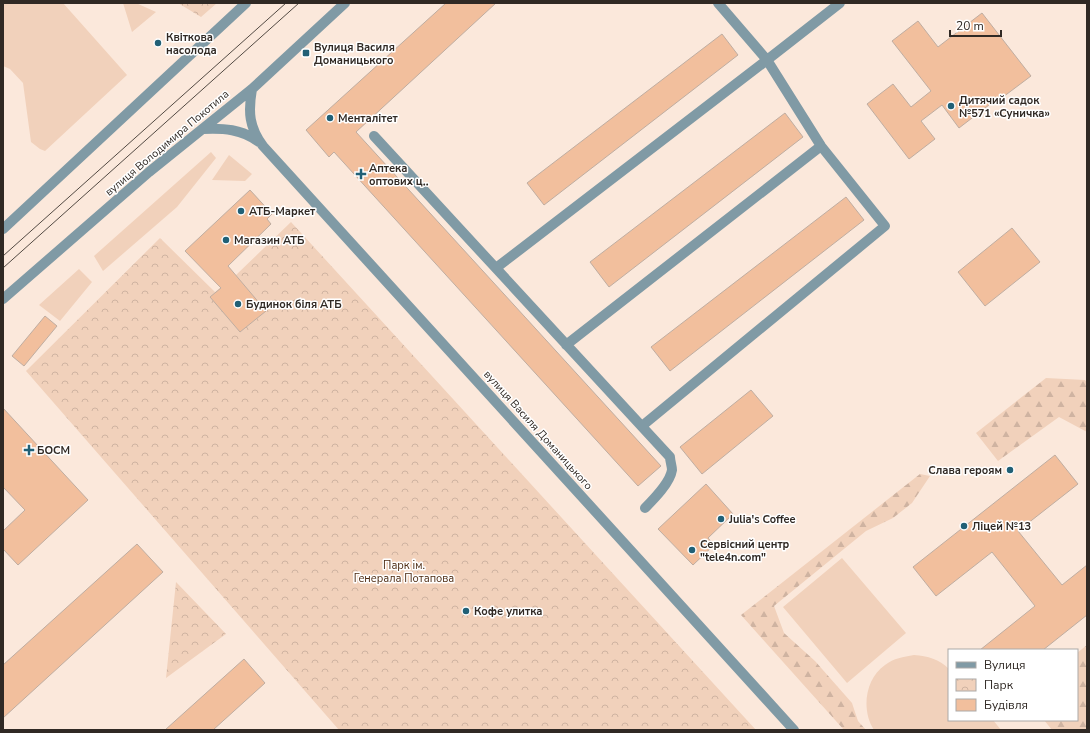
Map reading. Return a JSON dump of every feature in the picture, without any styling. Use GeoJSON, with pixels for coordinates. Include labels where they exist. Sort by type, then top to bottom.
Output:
{"type":"FeatureCollection","features":[{"type":"Feature","properties":{"kind":"street"},"geometry":{"type":"LineString","coordinates":[[3,230],[246,3]]}},
{"type":"Feature","properties":{"kind":"street","name":"вулиця Володимира Покотила"},"geometry":{"type":"LineString","coordinates":[[3,299],[149,172],[252,89],[344,3]]}},
{"type":"Feature","properties":{"kind":"street"},"geometry":{"type":"LineString","coordinates":[[642,426],[885,226],[821,146],[767,60],[718,3]]}},
{"type":"Feature","properties":{"kind":"street"},"geometry":{"type":"LineString","coordinates":[[496,268],[840,3]]}},
{"type":"Feature","properties":{"kind":"street","name":"вулиця Василя Доманицького"},"geometry":{"type":"LineString","coordinates":[[252,89],[249,104],[251,120],[256,136],[263,146]]}},
{"type":"Feature","properties":{"kind":"street","name":"вулиця Василя Доманицького"},"geometry":{"type":"LineString","coordinates":[[203,129],[220,128],[242,132],[254,138],[263,146],[794,730]]}},
{"type":"Feature","properties":{"kind":"street"},"geometry":{"type":"LineString","coordinates":[[374,136],[670,457],[672,470],[666,483],[656,497],[645,508]]}},
{"type":"Feature","properties":{"kind":"street"},"geometry":{"type":"LineString","coordinates":[[566,345],[821,146]]}},
{"type":"Feature","properties":{"kind":"green space"},"geometry":{"type":"Polygon","coordinates":[[[3,3],[63,3],[127,75],[45,151],[31,142],[23,83],[10,69],[3,66],[3,3]]]}},
{"type":"Feature","properties":{"kind":"green space"},"geometry":{"type":"Polygon","coordinates":[[[123,3],[136,3],[156,12],[132,32],[123,3]]]}},
{"type":"Feature","properties":{"kind":"green space"},"geometry":{"type":"Polygon","coordinates":[[[178,3],[217,3],[201,17],[178,3]]]}},
{"type":"Feature","properties":{"kind":"green space"},"geometry":{"type":"Polygon","coordinates":[[[211,152],[216,158],[177,207],[103,271],[94,256],[211,152]]]}},
{"type":"Feature","properties":{"kind":"green space"},"geometry":{"type":"Polygon","coordinates":[[[229,155],[252,174],[245,181],[212,180],[229,155]]]}},
{"type":"Feature","properties":{"kind":"green space","name":"Парк ім. Генерала Потапова"},"geometry":{"type":"Polygon","coordinates":[[[291,222],[756,730],[339,730],[26,371],[160,238],[215,292],[236,275],[291,222]]]}},
{"type":"Feature","properties":{"kind":"green space"},"geometry":{"type":"Polygon","coordinates":[[[79,269],[92,282],[60,321],[39,305],[79,269]]]}},
{"type":"Feature","properties":{"kind":"green space"},"geometry":{"type":"Polygon","coordinates":[[[1046,378],[1085,380],[1087,383],[1087,432],[1059,417],[998,461],[976,433],[1046,378]]]}},
{"type":"Feature","properties":{"kind":"green space"},"geometry":{"type":"Polygon","coordinates":[[[920,474],[930,476],[912,503],[893,518],[866,531],[774,606],[784,633],[815,661],[852,703],[858,721],[866,730],[844,730],[741,615],[920,474]]]}},
{"type":"Feature","properties":{"kind":"green space"},"geometry":{"type":"Polygon","coordinates":[[[842,558],[906,633],[847,683],[783,607],[842,558]]]}},
{"type":"Feature","properties":{"kind":"green space"},"geometry":{"type":"Polygon","coordinates":[[[176,582],[226,634],[166,678],[176,582]]]}},
{"type":"Feature","properties":{"kind":"green space"},"geometry":{"type":"Polygon","coordinates":[[[1087,645],[1087,730],[1052,730],[1045,721],[1078,721],[1078,652],[1087,645]]]}},
{"type":"Feature","properties":{"kind":"green space"},"geometry":{"type":"Polygon","coordinates":[[[914,655],[924,656],[941,663],[948,668],[948,721],[994,721],[1001,730],[874,730],[867,713],[866,704],[869,686],[878,671],[888,663],[899,658],[914,655]]]}},
{"type":"Feature","properties":{"kind":"building"},"geometry":{"type":"Polygon","coordinates":[[[446,3],[496,3],[356,132],[661,466],[638,486],[334,152],[329,157],[306,130],[446,3]]]}},
{"type":"Feature","properties":{"kind":"building"},"geometry":{"type":"Polygon","coordinates":[[[982,13],[1031,76],[1003,97],[1002,95],[959,128],[942,105],[921,121],[935,139],[909,159],[867,104],[893,84],[911,107],[931,91],[892,41],[918,21],[938,47],[982,13]]]}},
{"type":"Feature","properties":{"kind":"building"},"geometry":{"type":"Polygon","coordinates":[[[722,34],[738,55],[544,205],[527,183],[722,34]]]}},
{"type":"Feature","properties":{"kind":"building"},"geometry":{"type":"Polygon","coordinates":[[[785,113],[803,137],[609,287],[590,262],[785,113]]]}},
{"type":"Feature","properties":{"kind":"building","name":"Магазин АТБ"},"geometry":{"type":"Polygon","coordinates":[[[250,190],[272,214],[267,219],[271,224],[228,266],[266,311],[240,332],[210,297],[221,288],[185,251],[250,190]]]}},
{"type":"Feature","properties":{"kind":"building"},"geometry":{"type":"Polygon","coordinates":[[[846,197],[864,220],[670,371],[651,347],[846,197]]]}},
{"type":"Feature","properties":{"kind":"building"},"geometry":{"type":"Polygon","coordinates":[[[1012,228],[1040,262],[985,306],[958,272],[1012,228]]]}},
{"type":"Feature","properties":{"kind":"building"},"geometry":{"type":"Polygon","coordinates":[[[45,316],[57,326],[24,366],[12,356],[45,316]]]}},
{"type":"Feature","properties":{"kind":"building"},"geometry":{"type":"Polygon","coordinates":[[[751,390],[773,416],[702,474],[680,447],[751,390]]]}},
{"type":"Feature","properties":{"kind":"building"},"geometry":{"type":"Polygon","coordinates":[[[3,408],[88,500],[18,565],[3,549],[3,531],[25,510],[3,487],[3,408]]]}},
{"type":"Feature","properties":{"kind":"building"},"geometry":{"type":"Polygon","coordinates":[[[1055,455],[1078,484],[1018,531],[1062,585],[1087,565],[1087,615],[1044,649],[981,649],[1035,606],[992,552],[936,596],[913,567],[1055,455]]]}},
{"type":"Feature","properties":{"kind":"building"},"geometry":{"type":"Polygon","coordinates":[[[706,484],[733,514],[708,538],[714,545],[693,565],[658,529],[706,484]]]}},
{"type":"Feature","properties":{"kind":"building"},"geometry":{"type":"Polygon","coordinates":[[[137,544],[163,572],[3,718],[3,665],[137,544]]]}},
{"type":"Feature","properties":{"kind":"building"},"geometry":{"type":"Polygon","coordinates":[[[244,659],[265,683],[213,730],[165,730],[244,659]]]}},
{"type":"Feature","properties":{"kind":"tram line"},"geometry":{"type":"LineString","coordinates":[[3,256],[286,3]]}},
{"type":"Feature","properties":{"kind":"tram line"},"geometry":{"type":"LineString","coordinates":[[3,268],[299,3]]}},
{"type":"Feature","properties":{"kind":"place","name":"Квіткова насолода"},"geometry":{"type":"Point","coordinates":[158,43]}},
{"type":"Feature","properties":{"kind":"place","name":"Вулиця Василя Доманицького"},"geometry":{"type":"Point","coordinates":[306,53]}},
{"type":"Feature","properties":{"kind":"place","name":"Дитячий садок №571 «Суничка»"},"geometry":{"type":"Point","coordinates":[951,106]}},
{"type":"Feature","properties":{"kind":"place","name":"Менталітет"},"geometry":{"type":"Point","coordinates":[330,118]}},
{"type":"Feature","properties":{"kind":"place","name":"Аптека оптових ц‥"},"geometry":{"type":"Point","coordinates":[361,174]}},
{"type":"Feature","properties":{"kind":"place","name":"АТБ-Маркет"},"geometry":{"type":"Point","coordinates":[241,211]}},
{"type":"Feature","properties":{"kind":"place","name":"Магазин АТБ"},"geometry":{"type":"Point","coordinates":[226,240]}},
{"type":"Feature","properties":{"kind":"place","name":"Будинок біля АТБ"},"geometry":{"type":"Point","coordinates":[238,304]}},
{"type":"Feature","properties":{"kind":"place","name":"БОСМ"},"geometry":{"type":"Point","coordinates":[29,450]}},
{"type":"Feature","properties":{"kind":"place","name":"Слава героям"},"geometry":{"type":"Point","coordinates":[1010,470]}},
{"type":"Feature","properties":{"kind":"place","name":"Julia's Coffee"},"geometry":{"type":"Point","coordinates":[721,519]}},
{"type":"Feature","properties":{"kind":"place","name":"Ліцей №13"},"geometry":{"type":"Point","coordinates":[964,526]}},
{"type":"Feature","properties":{"kind":"place","name":"Сервісний центр \"tele4n.com\""},"geometry":{"type":"Point","coordinates":[692,550]}},
{"type":"Feature","properties":{"kind":"place","name":"Кофе улитка"},"geometry":{"type":"Point","coordinates":[466,611]}}]}
